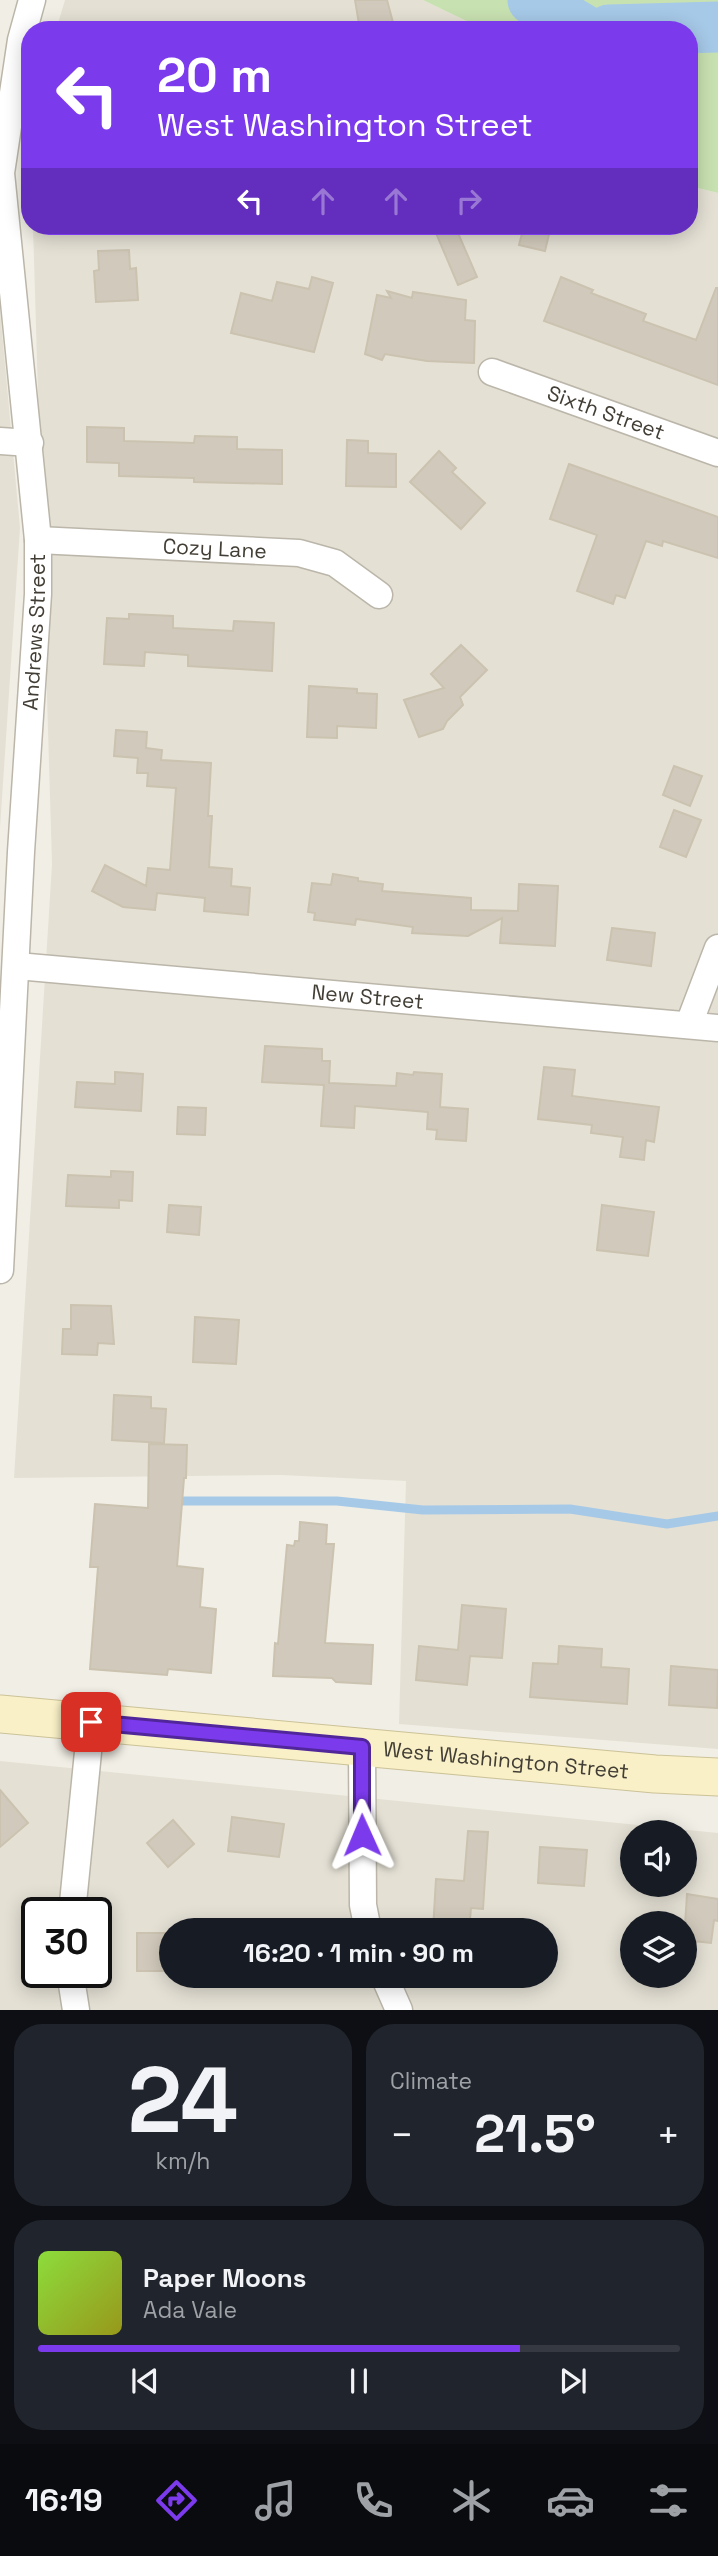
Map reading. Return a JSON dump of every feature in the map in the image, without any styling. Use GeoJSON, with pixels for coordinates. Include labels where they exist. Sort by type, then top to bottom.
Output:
{"type":"FeatureCollection","features":[{"type":"Feature","properties":{"kind":"main road","name":"West Washington Street"},"geometry":{"type":"LineString","coordinates":[[0,1714],[718,1777]]}},
{"type":"Feature","properties":{"kind":"street","name":"Andrews Street"},"geometry":{"type":"LineString","coordinates":[[0,1270],[17,966],[11,857],[38,594],[38,540],[30,443],[1,173],[10,38],[32,0]]}},
{"type":"Feature","properties":{"kind":"street","name":"Sixth Street"},"geometry":{"type":"LineString","coordinates":[[492,372],[718,453]]}},
{"type":"Feature","properties":{"kind":"street"},"geometry":{"type":"LineString","coordinates":[[0,441],[30,443]]}},
{"type":"Feature","properties":{"kind":"street","name":"Cozy Lane"},"geometry":{"type":"LineString","coordinates":[[38,540],[299,553],[335,563],[379,596]]}},
{"type":"Feature","properties":{"kind":"street"},"geometry":{"type":"LineString","coordinates":[[689,1024],[718,948]]}},
{"type":"Feature","properties":{"kind":"street","name":"New Street"},"geometry":{"type":"LineString","coordinates":[[17,966],[718,1028]]}},
{"type":"Feature","properties":{"kind":"street"},"geometry":{"type":"LineString","coordinates":[[74,1897],[91,1722]]}},
{"type":"Feature","properties":{"kind":"street"},"geometry":{"type":"LineString","coordinates":[[362,1747],[363,1905],[366,1918]]}},
{"type":"Feature","properties":{"kind":"street"},"geometry":{"type":"LineString","coordinates":[[73,1988],[76,2010]]}},
{"type":"Feature","properties":{"kind":"street"},"geometry":{"type":"LineString","coordinates":[[389,1988],[399,2010]]}},
{"type":"Feature","properties":{"kind":"shaded area"},"geometry":{"type":"Polygon","coordinates":[[[65,0],[423,0],[466,21],[59,21],[65,0]]]}},
{"type":"Feature","properties":{"kind":"shaded area"},"geometry":{"type":"Polygon","coordinates":[[[698,188],[718,193],[718,1749],[399,1724],[406,1481],[281,1475],[14,1478],[52,864],[33,235],[698,235],[698,188]]]}},
{"type":"Feature","properties":{"kind":"shaded area"},"geometry":{"type":"Polygon","coordinates":[[[0,310],[20,528],[0,828],[0,310]]]}},
{"type":"Feature","properties":{"kind":"shaded area"},"geometry":{"type":"Polygon","coordinates":[[[0,1761],[620,1823],[620,1897],[697,1897],[697,1831],[718,1833],[718,2010],[0,2010],[0,1761]]]}},
{"type":"Feature","properties":{"kind":"green space"},"geometry":{"type":"Polygon","coordinates":[[[423,0],[718,0],[718,193],[698,188],[698,21],[466,21],[423,0]]]}},
{"type":"Feature","properties":{"kind":"building"},"geometry":{"type":"Polygon","coordinates":[[[355,0],[387,0],[393,21],[358,21],[355,0]]]}},
{"type":"Feature","properties":{"kind":"building"},"geometry":{"type":"Polygon","coordinates":[[[437,235],[459,235],[477,277],[458,285],[437,235]]]}},
{"type":"Feature","properties":{"kind":"building"},"geometry":{"type":"Polygon","coordinates":[[[522,235],[549,235],[545,251],[519,245],[522,235]]]}},
{"type":"Feature","properties":{"kind":"building"},"geometry":{"type":"Polygon","coordinates":[[[129,250],[130,269],[136,268],[138,300],[96,302],[94,271],[99,270],[98,251],[129,250]]]}},
{"type":"Feature","properties":{"kind":"building"},"geometry":{"type":"Polygon","coordinates":[[[312,277],[333,283],[314,352],[231,333],[241,293],[272,301],[277,282],[309,289],[312,277]]]}},
{"type":"Feature","properties":{"kind":"building"},"geometry":{"type":"Polygon","coordinates":[[[561,277],[593,290],[591,293],[646,314],[643,321],[696,340],[718,288],[718,385],[544,321],[561,277]]]}},
{"type":"Feature","properties":{"kind":"building"},"geometry":{"type":"Polygon","coordinates":[[[387,291],[412,298],[413,292],[466,300],[465,320],[475,321],[474,363],[427,361],[385,354],[382,360],[365,354],[377,295],[391,298],[387,291]]]}},
{"type":"Feature","properties":{"kind":"building"},"geometry":{"type":"Polygon","coordinates":[[[87,427],[124,428],[124,441],[194,443],[195,436],[237,437],[237,449],[282,450],[282,484],[194,482],[194,478],[119,476],[119,463],[87,462],[87,427]]]}},
{"type":"Feature","properties":{"kind":"building"},"geometry":{"type":"Polygon","coordinates":[[[347,440],[368,441],[368,453],[396,454],[396,487],[346,486],[347,440]]]}},
{"type":"Feature","properties":{"kind":"building"},"geometry":{"type":"Polygon","coordinates":[[[439,451],[456,468],[452,472],[485,503],[461,529],[410,482],[439,451]]]}},
{"type":"Feature","properties":{"kind":"building"},"geometry":{"type":"Polygon","coordinates":[[[569,464],[718,517],[718,558],[663,541],[662,546],[646,541],[625,598],[616,595],[613,604],[577,591],[597,535],[550,519],[569,464]]]}},
{"type":"Feature","properties":{"kind":"building"},"geometry":{"type":"Polygon","coordinates":[[[129,614],[173,616],[173,628],[233,631],[234,621],[274,623],[272,671],[188,666],[188,655],[145,652],[144,666],[104,664],[107,618],[129,619],[129,614]]]}},
{"type":"Feature","properties":{"kind":"building"},"geometry":{"type":"Polygon","coordinates":[[[461,645],[487,670],[460,697],[463,705],[443,729],[419,737],[404,700],[444,688],[431,674],[461,645]]]}},
{"type":"Feature","properties":{"kind":"building"},"geometry":{"type":"Polygon","coordinates":[[[309,686],[357,689],[357,693],[377,694],[376,728],[337,726],[337,738],[307,737],[309,686]]]}},
{"type":"Feature","properties":{"kind":"building"},"geometry":{"type":"Polygon","coordinates":[[[116,730],[147,732],[146,748],[162,750],[161,760],[211,763],[209,867],[232,869],[231,886],[250,888],[248,915],[204,911],[205,898],[157,893],[155,910],[123,907],[92,891],[105,865],[146,886],[148,868],[170,870],[176,788],[147,786],[148,773],[137,773],[138,758],[114,756],[116,730]]]}},
{"type":"Feature","properties":{"kind":"building"},"geometry":{"type":"Polygon","coordinates":[[[674,766],[702,776],[690,806],[663,795],[674,766]]]}},
{"type":"Feature","properties":{"kind":"building"},"geometry":{"type":"Polygon","coordinates":[[[674,810],[701,820],[686,857],[660,847],[674,810]]]}},
{"type":"Feature","properties":{"kind":"building"},"geometry":{"type":"Polygon","coordinates":[[[333,874],[383,884],[382,891],[471,898],[471,910],[518,911],[519,884],[558,886],[555,946],[500,943],[502,918],[468,936],[412,933],[413,927],[356,919],[355,925],[314,920],[315,913],[308,912],[312,883],[331,885],[333,874]]]}},
{"type":"Feature","properties":{"kind":"building"},"geometry":{"type":"Polygon","coordinates":[[[612,928],[655,933],[651,966],[607,960],[612,928]]]}},
{"type":"Feature","properties":{"kind":"building"},"geometry":{"type":"Polygon","coordinates":[[[265,1046],[322,1049],[322,1061],[330,1061],[329,1083],[396,1086],[397,1073],[442,1074],[440,1107],[468,1109],[466,1141],[436,1139],[437,1130],[427,1129],[428,1112],[355,1106],[354,1128],[321,1126],[324,1085],[262,1082],[265,1046]]]}},
{"type":"Feature","properties":{"kind":"building"},"geometry":{"type":"Polygon","coordinates":[[[544,1067],[575,1070],[572,1096],[659,1107],[654,1142],[646,1140],[644,1160],[620,1157],[623,1137],[591,1133],[592,1125],[538,1119],[544,1067]]]}},
{"type":"Feature","properties":{"kind":"building"},"geometry":{"type":"Polygon","coordinates":[[[115,1072],[143,1074],[141,1111],[75,1107],[77,1082],[115,1084],[115,1072]]]}},
{"type":"Feature","properties":{"kind":"building"},"geometry":{"type":"Polygon","coordinates":[[[178,1107],[206,1108],[205,1135],[177,1134],[178,1107]]]}},
{"type":"Feature","properties":{"kind":"building"},"geometry":{"type":"Polygon","coordinates":[[[111,1171],[133,1172],[132,1201],[119,1200],[119,1208],[66,1206],[68,1175],[111,1177],[111,1171]]]}},
{"type":"Feature","properties":{"kind":"building"},"geometry":{"type":"Polygon","coordinates":[[[169,1205],[201,1207],[199,1235],[167,1232],[169,1205]]]}},
{"type":"Feature","properties":{"kind":"building"},"geometry":{"type":"Polygon","coordinates":[[[602,1205],[654,1212],[648,1256],[597,1250],[602,1205]]]}},
{"type":"Feature","properties":{"kind":"building"},"geometry":{"type":"Polygon","coordinates":[[[71,1305],[111,1306],[114,1344],[98,1343],[97,1355],[62,1354],[63,1329],[71,1329],[71,1305]]]}},
{"type":"Feature","properties":{"kind":"building"},"geometry":{"type":"Polygon","coordinates":[[[195,1317],[239,1320],[236,1364],[193,1362],[195,1317]]]}},
{"type":"Feature","properties":{"kind":"building"},"geometry":{"type":"Polygon","coordinates":[[[114,1395],[151,1397],[151,1408],[166,1409],[164,1443],[112,1440],[114,1395]]]}},
{"type":"Feature","properties":{"kind":"building"},"geometry":{"type":"Polygon","coordinates":[[[149,1444],[187,1445],[177,1566],[203,1569],[200,1607],[216,1609],[211,1673],[168,1669],[167,1675],[90,1669],[98,1567],[90,1567],[95,1504],[148,1508],[149,1444]]]}},
{"type":"Feature","properties":{"kind":"building"},"geometry":{"type":"Polygon","coordinates":[[[300,1522],[327,1525],[326,1544],[334,1544],[325,1643],[373,1645],[371,1684],[336,1682],[332,1678],[273,1676],[287,1545],[294,1546],[295,1541],[299,1541],[300,1522]]]}},
{"type":"Feature","properties":{"kind":"building"},"geometry":{"type":"Polygon","coordinates":[[[462,1605],[506,1609],[502,1658],[470,1656],[467,1685],[416,1680],[419,1646],[458,1650],[462,1605]]]}},
{"type":"Feature","properties":{"kind":"building"},"geometry":{"type":"Polygon","coordinates":[[[559,1646],[602,1649],[601,1667],[629,1669],[627,1704],[530,1697],[533,1663],[558,1664],[559,1646]]]}},
{"type":"Feature","properties":{"kind":"building"},"geometry":{"type":"Polygon","coordinates":[[[671,1666],[718,1670],[717,1708],[669,1705],[671,1666]]]}},
{"type":"Feature","properties":{"kind":"building"},"geometry":{"type":"Polygon","coordinates":[[[0,1790],[28,1823],[0,1847],[0,1790]]]}},
{"type":"Feature","properties":{"kind":"building"},"geometry":{"type":"Polygon","coordinates":[[[232,1817],[284,1824],[279,1857],[228,1851],[232,1817]]]}},
{"type":"Feature","properties":{"kind":"building"},"geometry":{"type":"Polygon","coordinates":[[[173,1820],[194,1844],[168,1867],[147,1843],[173,1820]]]}},
{"type":"Feature","properties":{"kind":"building"},"geometry":{"type":"Polygon","coordinates":[[[468,1831],[488,1832],[483,1909],[471,1908],[470,1918],[434,1918],[436,1879],[464,1881],[468,1831]]]}},
{"type":"Feature","properties":{"kind":"building"},"geometry":{"type":"Polygon","coordinates":[[[540,1847],[587,1850],[584,1886],[538,1883],[540,1847]]]}},
{"type":"Feature","properties":{"kind":"building"},"geometry":{"type":"Polygon","coordinates":[[[687,1897],[718,1899],[718,1921],[714,1920],[711,1943],[697,1941],[697,1911],[686,1911],[687,1897]]]}},
{"type":"Feature","properties":{"kind":"building"},"geometry":{"type":"Polygon","coordinates":[[[137,1933],[159,1933],[159,1971],[137,1971],[137,1933]]]}},
{"type":"Feature","properties":{"kind":"waterway"},"geometry":{"type":"LineString","coordinates":[[533,0],[569,21]]}},
{"type":"Feature","properties":{"kind":"waterway"},"geometry":{"type":"LineString","coordinates":[[698,28],[718,27]]}},
{"type":"Feature","properties":{"kind":"waterway"},"geometry":{"type":"LineString","coordinates":[[173,1501],[337,1501],[423,1510],[570,1509],[667,1524],[718,1516]]}},
{"type":"Feature","properties":{"kind":"route"},"geometry":{"type":"LineString","coordinates":[[91,1722],[362,1747],[362,1835]]}}]}
